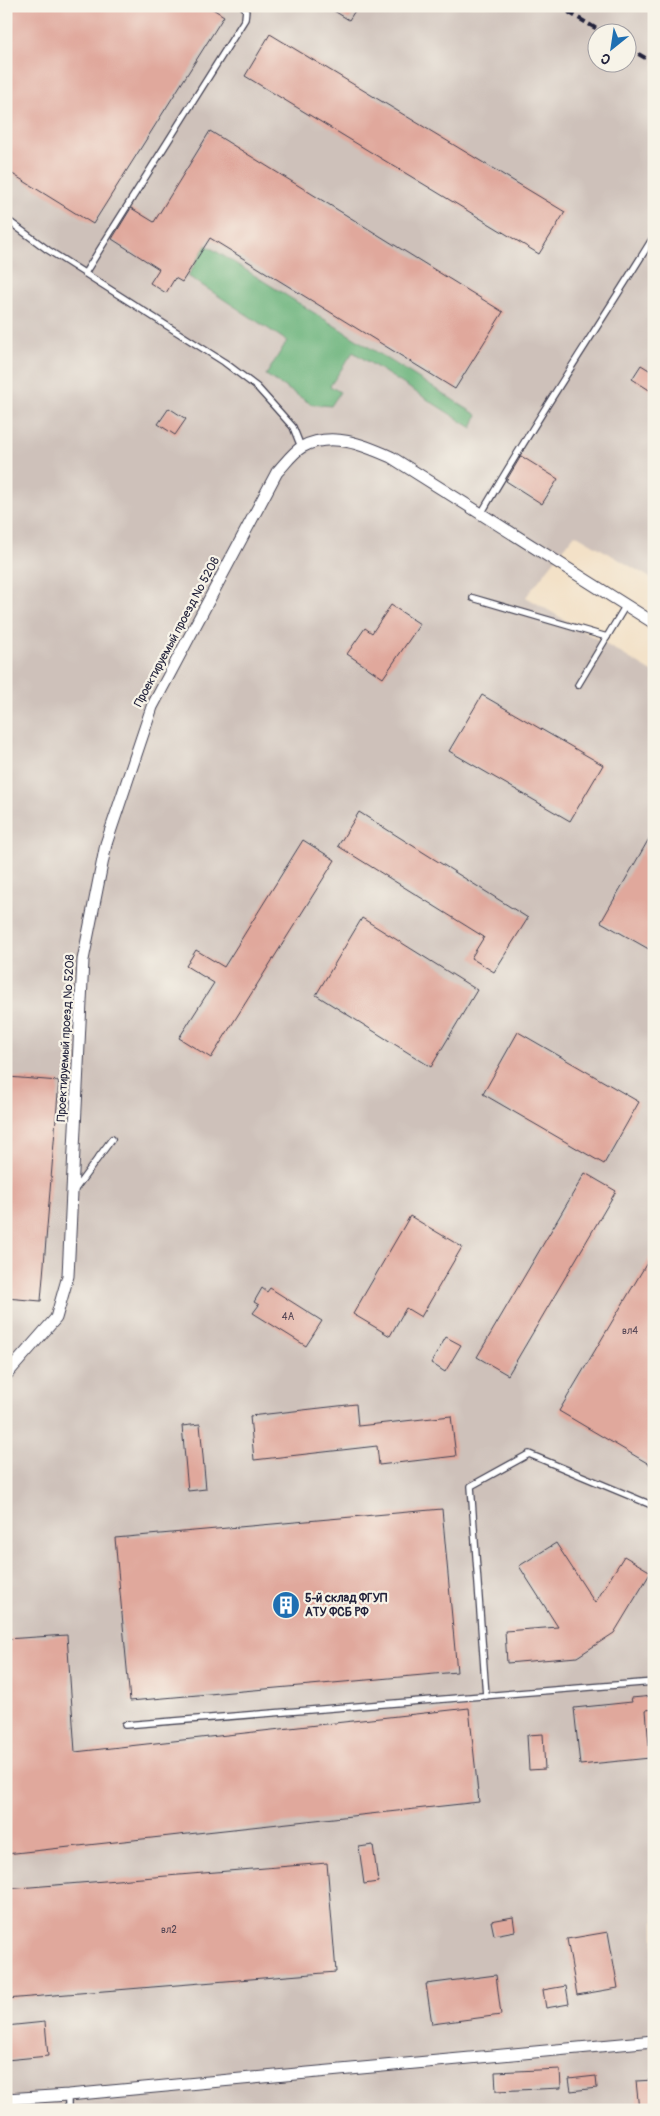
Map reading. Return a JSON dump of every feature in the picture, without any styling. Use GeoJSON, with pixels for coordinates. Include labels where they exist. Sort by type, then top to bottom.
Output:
{"type":"FeatureCollection","features":[{"type":"Feature","properties":{"kind":"street"},"geometry":{"type":"LineString","coordinates":[[301,447],[329,440],[361,443],[391,457],[654,623]]}},
{"type":"Feature","properties":{"kind":"street","name":"Проектируемый проезд № 5208"},"geometry":{"type":"LineString","coordinates":[[6,1376],[56,1318],[68,1276],[83,960],[106,844],[152,707],[278,472],[301,447]]}},
{"type":"Feature","properties":{"kind":"street"},"geometry":{"type":"LineString","coordinates":[[6,2099],[68,2095],[654,2041]]}},
{"type":"Feature","properties":{"kind":"lane"},"geometry":{"type":"LineString","coordinates":[[85,273],[245,19],[246,9],[243,6]]}},
{"type":"Feature","properties":{"kind":"lane"},"geometry":{"type":"LineString","coordinates":[[6,219],[48,250],[224,362],[257,387],[293,427],[301,447]]}},
{"type":"Feature","properties":{"kind":"lane"},"geometry":{"type":"LineString","coordinates":[[481,514],[512,461],[612,306],[654,236]]}},
{"type":"Feature","properties":{"kind":"lane"},"geometry":{"type":"LineString","coordinates":[[473,598],[607,636]]}},
{"type":"Feature","properties":{"kind":"lane"},"geometry":{"type":"LineString","coordinates":[[578,684],[626,605]]}},
{"type":"Feature","properties":{"kind":"lane"},"geometry":{"type":"LineString","coordinates":[[72,1194],[112,1139]]}},
{"type":"Feature","properties":{"kind":"lane"},"geometry":{"type":"LineString","coordinates":[[486,1696],[471,1486],[529,1454],[654,1506]]}},
{"type":"Feature","properties":{"kind":"lane"},"geometry":{"type":"LineString","coordinates":[[125,1725],[654,1682]]}},
{"type":"Feature","properties":{"kind":"lane"},"geometry":{"type":"LineString","coordinates":[[68,2095],[68,2110]]}},
{"type":"Feature","properties":{"kind":"shaded area"},"geometry":{"type":"Polygon","coordinates":[[[6,6],[654,6],[654,580],[575,534],[526,597],[654,673],[654,2110],[6,2110],[6,6]]]}},
{"type":"Feature","properties":{"kind":"green space"},"geometry":{"type":"Polygon","coordinates":[[[206,245],[477,415],[472,428],[353,352],[330,386],[340,392],[331,406],[311,404],[266,375],[287,341],[188,276],[206,245]]]}},
{"type":"Feature","properties":{"kind":"building"},"geometry":{"type":"Polygon","coordinates":[[[6,6],[208,6],[224,16],[93,224],[6,170],[6,6]]]}},
{"type":"Feature","properties":{"kind":"building"},"geometry":{"type":"Polygon","coordinates":[[[326,6],[358,6],[349,20],[326,6]]]}},
{"type":"Feature","properties":{"kind":"building"},"geometry":{"type":"Polygon","coordinates":[[[270,34],[565,212],[539,254],[245,76],[270,34]]]}},
{"type":"Feature","properties":{"kind":"building"},"geometry":{"type":"Polygon","coordinates":[[[210,131],[503,312],[455,389],[210,238],[182,282],[175,278],[166,293],[150,283],[159,269],[112,239],[131,208],[154,222],[210,131]]]}},
{"type":"Feature","properties":{"kind":"building"},"geometry":{"type":"Polygon","coordinates":[[[641,365],[654,373],[654,393],[632,379],[641,365]]]}},
{"type":"Feature","properties":{"kind":"building"},"geometry":{"type":"Polygon","coordinates":[[[169,408],[186,419],[175,435],[158,424],[169,408]]]}},
{"type":"Feature","properties":{"kind":"building"},"geometry":{"type":"Polygon","coordinates":[[[521,456],[558,479],[542,504],[506,481],[521,456]]]}},
{"type":"Feature","properties":{"kind":"building"},"geometry":{"type":"Polygon","coordinates":[[[391,605],[420,624],[383,678],[347,654],[365,628],[372,633],[391,605]]]}},
{"type":"Feature","properties":{"kind":"building"},"geometry":{"type":"Polygon","coordinates":[[[482,695],[603,765],[570,821],[449,751],[482,695]]]}},
{"type":"Feature","properties":{"kind":"building"},"geometry":{"type":"Polygon","coordinates":[[[359,812],[528,918],[494,972],[471,958],[484,937],[338,846],[359,812]]]}},
{"type":"Feature","properties":{"kind":"building"},"geometry":{"type":"Polygon","coordinates":[[[654,830],[654,952],[601,922],[654,830]]]}},
{"type":"Feature","properties":{"kind":"building"},"geometry":{"type":"Polygon","coordinates":[[[303,840],[335,860],[211,1058],[179,1038],[214,983],[186,966],[196,950],[224,967],[303,840]]]}},
{"type":"Feature","properties":{"kind":"building"},"geometry":{"type":"Polygon","coordinates":[[[362,918],[477,990],[431,1067],[316,995],[362,918]]]}},
{"type":"Feature","properties":{"kind":"building"},"geometry":{"type":"Polygon","coordinates":[[[518,1032],[639,1102],[604,1164],[483,1094],[518,1032]]]}},
{"type":"Feature","properties":{"kind":"building"},"geometry":{"type":"Polygon","coordinates":[[[8,1077],[59,1081],[41,1301],[6,1298],[6,1098],[8,1077]]]}},
{"type":"Feature","properties":{"kind":"building"},"geometry":{"type":"Polygon","coordinates":[[[585,1173],[616,1191],[508,1375],[477,1357],[585,1173]]]}},
{"type":"Feature","properties":{"kind":"building"},"geometry":{"type":"Polygon","coordinates":[[[410,1216],[462,1247],[421,1317],[406,1308],[390,1336],[353,1314],[410,1216]]]}},
{"type":"Feature","properties":{"kind":"building"},"geometry":{"type":"Polygon","coordinates":[[[654,1251],[654,1467],[559,1411],[654,1251]]]}},
{"type":"Feature","properties":{"kind":"building"},"geometry":{"type":"Polygon","coordinates":[[[262,1288],[267,1292],[270,1288],[322,1321],[306,1346],[253,1313],[259,1305],[254,1302],[262,1288]]]}},
{"type":"Feature","properties":{"kind":"building"},"geometry":{"type":"Polygon","coordinates":[[[446,1337],[461,1345],[445,1372],[431,1363],[446,1337]]]}},
{"type":"Feature","properties":{"kind":"building"},"geometry":{"type":"Polygon","coordinates":[[[356,1404],[358,1426],[451,1416],[456,1456],[379,1465],[377,1446],[254,1460],[250,1416],[356,1404]]]}},
{"type":"Feature","properties":{"kind":"building"},"geometry":{"type":"Polygon","coordinates":[[[200,1424],[206,1489],[188,1491],[182,1426],[200,1424]]]}},
{"type":"Feature","properties":{"kind":"building","name":"5-й склад ФГУП АТУ ФСБ РФ"},"geometry":{"type":"Polygon","coordinates":[[[442,1509],[457,1672],[130,1701],[115,1538],[442,1509]]]}},
{"type":"Feature","properties":{"kind":"building"},"geometry":{"type":"Polygon","coordinates":[[[556,1543],[595,1603],[624,1556],[651,1572],[614,1633],[577,1657],[507,1663],[505,1631],[558,1627],[519,1566],[556,1543]]]}},
{"type":"Feature","properties":{"kind":"building"},"geometry":{"type":"Polygon","coordinates":[[[67,1635],[75,1752],[469,1708],[479,1802],[6,1854],[6,1639],[67,1635]]]}},
{"type":"Feature","properties":{"kind":"building"},"geometry":{"type":"Polygon","coordinates":[[[654,1696],[654,1709],[646,1710],[650,1758],[580,1765],[574,1708],[632,1702],[631,1698],[654,1696]]]}},
{"type":"Feature","properties":{"kind":"building"},"geometry":{"type":"Polygon","coordinates":[[[543,1734],[545,1769],[529,1770],[527,1735],[543,1734]]]}},
{"type":"Feature","properties":{"kind":"building"},"geometry":{"type":"Polygon","coordinates":[[[373,1845],[378,1882],[364,1884],[359,1847],[373,1845]]]}},
{"type":"Feature","properties":{"kind":"building"},"geometry":{"type":"Polygon","coordinates":[[[327,1863],[336,1972],[6,1999],[6,1889],[327,1863]]]}},
{"type":"Feature","properties":{"kind":"building"},"geometry":{"type":"Polygon","coordinates":[[[513,1917],[515,1931],[494,1935],[491,1921],[513,1917]]]}},
{"type":"Feature","properties":{"kind":"building"},"geometry":{"type":"Polygon","coordinates":[[[608,1932],[618,1988],[577,1995],[567,1939],[608,1932]]]}},
{"type":"Feature","properties":{"kind":"building"},"geometry":{"type":"Polygon","coordinates":[[[496,1975],[501,2015],[432,2024],[426,1984],[496,1975]]]}},
{"type":"Feature","properties":{"kind":"building"},"geometry":{"type":"Polygon","coordinates":[[[566,1986],[569,2004],[546,2008],[543,1990],[566,1986]]]}},
{"type":"Feature","properties":{"kind":"building"},"geometry":{"type":"Polygon","coordinates":[[[45,2022],[48,2056],[6,2060],[6,2026],[45,2022]]]}},
{"type":"Feature","properties":{"kind":"building"},"geometry":{"type":"Polygon","coordinates":[[[560,2069],[561,2088],[496,2091],[495,2072],[560,2069]]]}},
{"type":"Feature","properties":{"kind":"building"},"geometry":{"type":"Polygon","coordinates":[[[596,2076],[597,2088],[571,2091],[569,2079],[596,2076]]]}},
{"type":"Feature","properties":{"kind":"building"},"geometry":{"type":"Polygon","coordinates":[[[654,2080],[654,2110],[639,2110],[636,2081],[654,2080]]]}},
{"type":"Feature","properties":{"kind":"railway"},"geometry":{"type":"LineString","coordinates":[[558,6],[588,24]]}},
{"type":"Feature","properties":{"kind":"railway"},"geometry":{"type":"LineString","coordinates":[[638,54],[654,63]]}},
{"type":"Feature","properties":{"kind":"place","name":"5-й склад ФГУП АТУ ФСБ РФ"},"geometry":{"type":"Point","coordinates":[286,1605]}}]}
